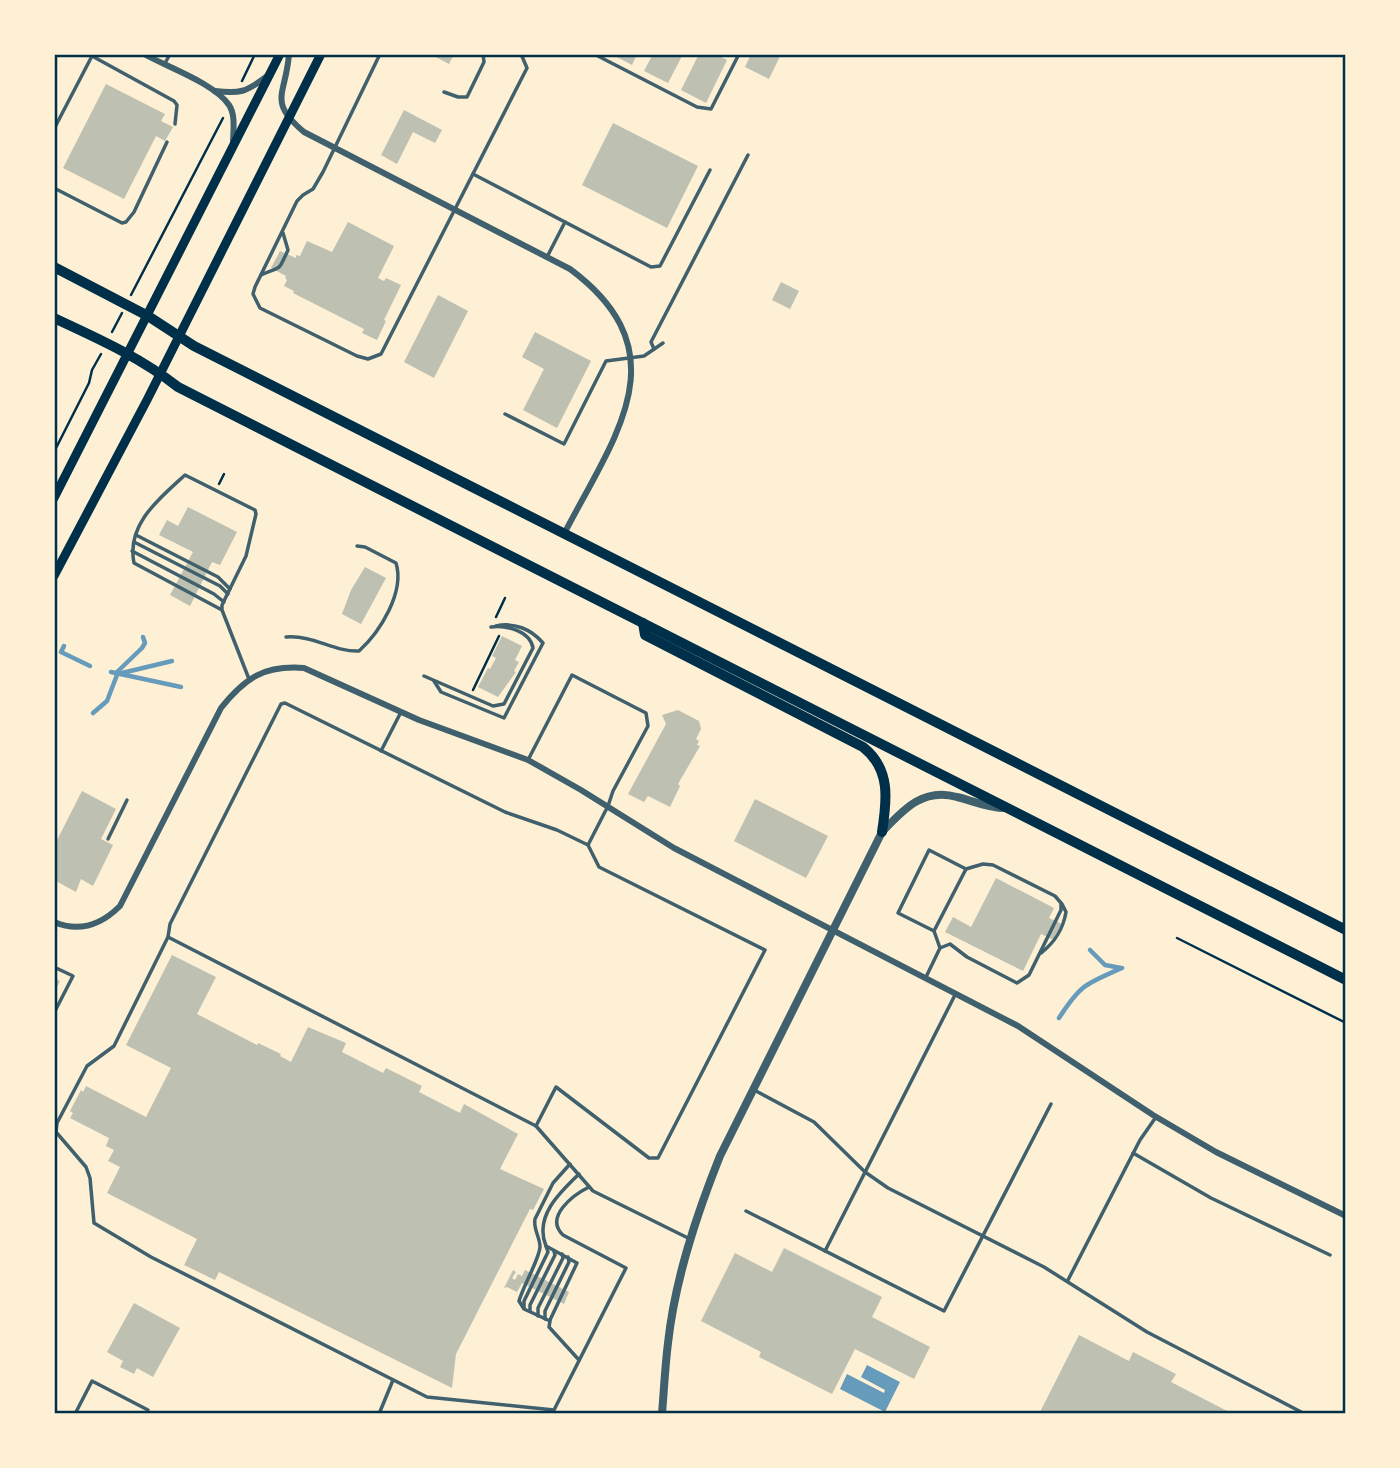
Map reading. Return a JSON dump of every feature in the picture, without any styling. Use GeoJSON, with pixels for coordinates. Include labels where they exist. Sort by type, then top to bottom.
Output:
{"type":"FeatureCollection","features":[{"type":"Feature","properties":{"kind":"main road"},"geometry":{"type":"LineString","coordinates":[[54,498],[281,54]]}},
{"type":"Feature","properties":{"kind":"main road"},"geometry":{"type":"LineString","coordinates":[[54,576],[147,400],[321,54]]}},
{"type":"Feature","properties":{"kind":"main road"},"geometry":{"type":"LineString","coordinates":[[54,267],[127,304],[194,346],[1346,930]]}},
{"type":"Feature","properties":{"kind":"main road"},"geometry":{"type":"LineString","coordinates":[[54,318],[129,353],[178,387],[1346,980]]}},
{"type":"Feature","properties":{"kind":"main road"},"geometry":{"type":"LineString","coordinates":[[643,623],[645,635],[863,747],[873,755],[884,772],[886,782],[886,809],[882,832]]}},
{"type":"Feature","properties":{"kind":"street"},"geometry":{"type":"LineString","coordinates":[[144,54],[215,91],[232,113],[233,149]]}},
{"type":"Feature","properties":{"kind":"street"},"geometry":{"type":"LineString","coordinates":[[289,54],[288,76],[281,97],[281,107],[288,119],[304,132],[570,268],[600,294],[619,321],[631,357],[630,394],[624,416],[564,534]]}},
{"type":"Feature","properties":{"kind":"street"},"geometry":{"type":"LineString","coordinates":[[215,91],[244,92],[270,74]]}},
{"type":"Feature","properties":{"kind":"street"},"geometry":{"type":"LineString","coordinates":[[54,922],[80,928],[98,924],[120,906],[221,708],[249,678],[287,667],[304,668],[401,712],[528,760],[674,848],[1018,1026],[1156,1117],[1270,1181],[1346,1216]]}},
{"type":"Feature","properties":{"kind":"street"},"geometry":{"type":"LineString","coordinates":[[662,1414],[668,1342],[690,1239],[720,1156],[882,832],[917,799],[933,794],[954,796],[989,808],[1008,808]]}},
{"type":"Feature","properties":{"kind":"lane"},"geometry":{"type":"LineString","coordinates":[[164,65],[170,54]]}},
{"type":"Feature","properties":{"kind":"lane"},"geometry":{"type":"LineString","coordinates":[[380,54],[336,148],[313,189],[298,201],[253,294],[260,308],[362,359],[375,358],[381,354],[527,68],[522,54]]}},
{"type":"Feature","properties":{"kind":"lane"},"geometry":{"type":"LineString","coordinates":[[443,92],[467,97],[484,62],[483,54]]}},
{"type":"Feature","properties":{"kind":"lane"},"geometry":{"type":"LineString","coordinates":[[594,54],[697,107],[711,109],[739,54]]}},
{"type":"Feature","properties":{"kind":"lane"},"geometry":{"type":"LineString","coordinates":[[54,129],[92,55],[174,101],[177,105],[175,124]]}},
{"type":"Feature","properties":{"kind":"lane"},"geometry":{"type":"LineString","coordinates":[[54,188],[122,223],[126,222],[134,212],[167,142]]}},
{"type":"Feature","properties":{"kind":"lane"},"geometry":{"type":"LineString","coordinates":[[654,349],[650,342],[748,155]]}},
{"type":"Feature","properties":{"kind":"lane"},"geometry":{"type":"LineString","coordinates":[[473,174],[652,267],[660,266],[710,170]]}},
{"type":"Feature","properties":{"kind":"lane"},"geometry":{"type":"LineString","coordinates":[[547,257],[565,222]]}},
{"type":"Feature","properties":{"kind":"lane"},"geometry":{"type":"LineString","coordinates":[[260,276],[280,268],[288,250],[282,231]]}},
{"type":"Feature","properties":{"kind":"lane"},"geometry":{"type":"LineString","coordinates":[[505,414],[564,444],[606,361],[644,356],[663,343]]}},
{"type":"Feature","properties":{"kind":"lane"},"geometry":{"type":"LineString","coordinates":[[222,610],[134,563],[134,542],[145,514],[185,475],[255,510],[250,546],[222,610],[249,678]]}},
{"type":"Feature","properties":{"kind":"lane"},"geometry":{"type":"LineString","coordinates":[[136,535],[218,577],[230,589]]}},
{"type":"Feature","properties":{"kind":"lane"},"geometry":{"type":"LineString","coordinates":[[134,542],[220,586],[228,594]]}},
{"type":"Feature","properties":{"kind":"lane"},"geometry":{"type":"LineString","coordinates":[[286,637],[313,639],[349,652],[359,651],[373,639],[399,588],[400,574],[396,563],[365,547],[357,546]]}},
{"type":"Feature","properties":{"kind":"lane"},"geometry":{"type":"LineString","coordinates":[[132,551],[214,594],[224,602]]}},
{"type":"Feature","properties":{"kind":"lane"},"geometry":{"type":"LineString","coordinates":[[424,676],[493,706],[504,704],[533,644],[527,636],[505,626],[494,626],[511,622],[536,635],[543,643],[504,718],[440,692],[435,681]]}},
{"type":"Feature","properties":{"kind":"lane"},"geometry":{"type":"LineString","coordinates":[[528,760],[572,675],[646,713],[648,726],[588,845]]}},
{"type":"Feature","properties":{"kind":"lane"},"geometry":{"type":"LineString","coordinates":[[536,1126],[556,1087],[649,1158],[658,1158],[765,950],[599,867],[588,845],[557,830],[505,812],[285,703],[281,704],[170,924],[168,937],[114,1046],[87,1066],[57,1123],[56,1132],[86,1167],[90,1178],[94,1223],[151,1257],[427,1397],[554,1410],[626,1268],[556,1229],[555,1222],[565,1204],[573,1195],[589,1187]]}},
{"type":"Feature","properties":{"kind":"lane"},"geometry":{"type":"LineString","coordinates":[[381,751],[401,712]]}},
{"type":"Feature","properties":{"kind":"lane"},"geometry":{"type":"LineString","coordinates":[[108,839],[127,800]]}},
{"type":"Feature","properties":{"kind":"lane"},"geometry":{"type":"LineString","coordinates":[[940,948],[934,931],[898,913],[929,850],[966,869],[983,864],[993,865],[1055,896],[1066,912],[1065,921],[1055,940],[1040,954]]}},
{"type":"Feature","properties":{"kind":"lane"},"geometry":{"type":"LineString","coordinates":[[934,931],[966,869]]}},
{"type":"Feature","properties":{"kind":"lane"},"geometry":{"type":"LineString","coordinates":[[926,977],[940,948],[950,944],[967,957],[1017,983],[1029,975],[1061,910],[1061,903]]}},
{"type":"Feature","properties":{"kind":"lane"},"geometry":{"type":"LineString","coordinates":[[168,937],[536,1126],[589,1187],[690,1239]]}},
{"type":"Feature","properties":{"kind":"lane"},"geometry":{"type":"LineString","coordinates":[[54,967],[74,976],[57,1001],[54,1013]]}},
{"type":"Feature","properties":{"kind":"lane"},"geometry":{"type":"LineString","coordinates":[[825,1251],[956,993]]}},
{"type":"Feature","properties":{"kind":"lane"},"geometry":{"type":"LineString","coordinates":[[753,1090],[814,1122],[865,1172],[888,1188],[1068,1280],[1147,1332],[1305,1414]]}},
{"type":"Feature","properties":{"kind":"lane"},"geometry":{"type":"LineString","coordinates":[[746,1211],[944,1311],[1051,1104]]}},
{"type":"Feature","properties":{"kind":"lane"},"geometry":{"type":"LineString","coordinates":[[1068,1280],[1133,1153],[1156,1117]]}},
{"type":"Feature","properties":{"kind":"lane"},"geometry":{"type":"LineString","coordinates":[[1133,1153],[1211,1198],[1330,1255]]}},
{"type":"Feature","properties":{"kind":"lane"},"geometry":{"type":"LineString","coordinates":[[547,1320],[524,1309],[519,1301],[540,1247],[535,1219],[552,1183],[570,1164]]}},
{"type":"Feature","properties":{"kind":"lane"},"geometry":{"type":"LineString","coordinates":[[524,1309],[524,1301],[548,1252],[542,1234],[543,1222],[559,1193],[579,1174]]}},
{"type":"Feature","properties":{"kind":"lane"},"geometry":{"type":"LineString","coordinates":[[546,1246],[575,1261],[576,1266],[547,1320]]}},
{"type":"Feature","properties":{"kind":"lane"},"geometry":{"type":"LineString","coordinates":[[530,1312],[530,1305],[555,1255],[553,1250]]}},
{"type":"Feature","properties":{"kind":"lane"},"geometry":{"type":"LineString","coordinates":[[538,1316],[538,1308],[563,1258],[562,1254]]}},
{"type":"Feature","properties":{"kind":"lane"},"geometry":{"type":"LineString","coordinates":[[568,1257],[569,1262],[545,1311],[549,1327],[579,1360]]}},
{"type":"Feature","properties":{"kind":"lane"},"geometry":{"type":"LineString","coordinates":[[379,1414],[393,1380]]}},
{"type":"Feature","properties":{"kind":"lane"},"geometry":{"type":"LineString","coordinates":[[75,1414],[92,1381],[148,1410],[146,1414]]}},
{"type":"Feature","properties":{"kind":"path"},"geometry":{"type":"LineString","coordinates":[[241,82],[255,54]]}},
{"type":"Feature","properties":{"kind":"path"},"geometry":{"type":"LineString","coordinates":[[54,452],[89,383],[92,370],[224,114]]}},
{"type":"Feature","properties":{"kind":"path"},"geometry":{"type":"LineString","coordinates":[[219,484],[224,474]]}},
{"type":"Feature","properties":{"kind":"path"},"geometry":{"type":"LineString","coordinates":[[496,617],[505,598]]}},
{"type":"Feature","properties":{"kind":"path"},"geometry":{"type":"LineString","coordinates":[[472,693],[499,635]]}},
{"type":"Feature","properties":{"kind":"path"},"geometry":{"type":"LineString","coordinates":[[1177,938],[1346,1023]]}},
{"type":"Feature","properties":{"kind":"water"},"geometry":{"type":"Polygon","coordinates":[[[867,1365],[900,1382],[885,1412],[840,1389],[847,1374],[884,1393],[885,1390],[861,1377],[867,1365]]]}},
{"type":"Feature","properties":{"kind":"building"},"geometry":{"type":"Polygon","coordinates":[[[430,54],[454,54],[449,64],[430,54]]]}},
{"type":"Feature","properties":{"kind":"building"},"geometry":{"type":"Polygon","coordinates":[[[611,54],[637,54],[632,65],[611,54]]]}},
{"type":"Feature","properties":{"kind":"building"},"geometry":{"type":"Polygon","coordinates":[[[653,54],[683,54],[668,83],[644,71],[653,54]]]}},
{"type":"Feature","properties":{"kind":"building"},"geometry":{"type":"Polygon","coordinates":[[[699,54],[716,54],[727,60],[706,103],[681,90],[699,54]]]}},
{"type":"Feature","properties":{"kind":"building"},"geometry":{"type":"Polygon","coordinates":[[[751,54],[781,54],[769,79],[745,67],[751,54]]]}},
{"type":"Feature","properties":{"kind":"building"},"geometry":{"type":"Polygon","coordinates":[[[106,84],[165,114],[161,121],[173,127],[165,141],[156,136],[124,199],[63,168],[106,84]]]}},
{"type":"Feature","properties":{"kind":"building"},"geometry":{"type":"Polygon","coordinates":[[[404,110],[442,130],[435,143],[413,132],[397,164],[381,155],[404,110]]]}},
{"type":"Feature","properties":{"kind":"building"},"geometry":{"type":"Polygon","coordinates":[[[613,123],[698,166],[667,228],[582,185],[613,123]]]}},
{"type":"Feature","properties":{"kind":"building"},"geometry":{"type":"Polygon","coordinates":[[[348,222],[394,246],[378,278],[384,281],[386,278],[401,285],[377,340],[362,333],[364,329],[293,293],[294,291],[284,286],[286,276],[271,268],[280,251],[296,258],[296,255],[300,256],[307,241],[332,252],[348,222]]]}},
{"type":"Feature","properties":{"kind":"building"},"geometry":{"type":"Polygon","coordinates":[[[781,282],[799,291],[790,309],[772,300],[781,282]]]}},
{"type":"Feature","properties":{"kind":"building"},"geometry":{"type":"Polygon","coordinates":[[[438,295],[468,311],[434,378],[404,362],[438,295]]]}},
{"type":"Feature","properties":{"kind":"building"},"geometry":{"type":"Polygon","coordinates":[[[535,332],[591,361],[557,428],[523,410],[544,369],[522,357],[535,332]]]}},
{"type":"Feature","properties":{"kind":"building"},"geometry":{"type":"Polygon","coordinates":[[[188,507],[237,532],[220,565],[212,562],[190,606],[170,595],[193,552],[159,535],[167,520],[178,526],[188,507]]]}},
{"type":"Feature","properties":{"kind":"building"},"geometry":{"type":"Polygon","coordinates":[[[365,567],[386,578],[361,624],[342,614],[351,590],[365,567]]]}},
{"type":"Feature","properties":{"kind":"building"},"geometry":{"type":"Polygon","coordinates":[[[502,636],[522,646],[515,660],[519,662],[514,671],[516,672],[498,697],[478,687],[496,658],[492,656],[502,636]]]}},
{"type":"Feature","properties":{"kind":"building"},"geometry":{"type":"Polygon","coordinates":[[[678,710],[699,721],[701,729],[696,739],[699,741],[697,745],[700,746],[678,784],[680,786],[670,807],[648,796],[644,802],[628,794],[666,724],[662,715],[678,710]]]}},
{"type":"Feature","properties":{"kind":"building"},"geometry":{"type":"Polygon","coordinates":[[[82,791],[116,809],[101,839],[113,845],[93,886],[81,879],[76,892],[54,880],[54,846],[82,791]]]}},
{"type":"Feature","properties":{"kind":"building"},"geometry":{"type":"Polygon","coordinates":[[[755,799],[828,836],[806,878],[734,841],[755,799]]]}},
{"type":"Feature","properties":{"kind":"building"},"geometry":{"type":"Polygon","coordinates":[[[996,878],[1054,908],[1049,918],[1062,924],[1054,940],[1041,934],[1023,971],[945,932],[953,917],[971,927],[996,878]]]}},
{"type":"Feature","properties":{"kind":"building"},"geometry":{"type":"Polygon","coordinates":[[[172,955],[216,977],[197,1014],[257,1045],[258,1043],[281,1054],[280,1056],[291,1062],[308,1027],[346,1043],[342,1052],[383,1073],[386,1068],[422,1086],[419,1092],[460,1113],[464,1104],[518,1134],[500,1169],[544,1189],[533,1210],[530,1209],[456,1354],[452,1388],[219,1272],[215,1280],[184,1265],[197,1239],[107,1193],[120,1167],[108,1161],[114,1150],[106,1146],[109,1138],[70,1118],[73,1113],[70,1111],[86,1086],[146,1117],[171,1068],[126,1045],[172,955]]]}},
{"type":"Feature","properties":{"kind":"building"},"geometry":{"type":"Polygon","coordinates":[[[54,978],[60,981],[54,993],[54,978]]]}},
{"type":"Feature","properties":{"kind":"building"},"geometry":{"type":"Polygon","coordinates":[[[784,1248],[882,1297],[872,1317],[930,1347],[914,1379],[855,1349],[832,1394],[759,1357],[761,1352],[701,1321],[735,1253],[772,1272],[784,1248]]]}},
{"type":"Feature","properties":{"kind":"building"},"geometry":{"type":"Polygon","coordinates":[[[513,1270],[516,1272],[512,1278],[515,1280],[518,1274],[522,1276],[525,1270],[569,1292],[564,1304],[522,1283],[517,1292],[504,1288],[513,1270]]]}},
{"type":"Feature","properties":{"kind":"building"},"geometry":{"type":"Polygon","coordinates":[[[134,1303],[180,1328],[153,1377],[137,1368],[134,1374],[120,1367],[123,1361],[107,1352],[134,1303]]]}},
{"type":"Feature","properties":{"kind":"building"},"geometry":{"type":"Polygon","coordinates":[[[1079,1335],[1129,1361],[1133,1352],[1176,1374],[1171,1382],[1233,1414],[1039,1414],[1079,1335]]]}},
{"type":"Feature","properties":{"kind":"waterway"},"geometry":{"type":"LineString","coordinates":[[93,713],[107,701],[116,673],[142,648],[145,643],[143,637]]}},
{"type":"Feature","properties":{"kind":"waterway"},"geometry":{"type":"LineString","coordinates":[[64,646],[61,652],[90,666]]}},
{"type":"Feature","properties":{"kind":"waterway"},"geometry":{"type":"LineString","coordinates":[[122,673],[172,661]]}},
{"type":"Feature","properties":{"kind":"waterway"},"geometry":{"type":"LineString","coordinates":[[111,672],[181,687]]}},
{"type":"Feature","properties":{"kind":"waterway"},"geometry":{"type":"LineString","coordinates":[[1090,950],[1105,965],[1121,968]]}},
{"type":"Feature","properties":{"kind":"waterway"},"geometry":{"type":"LineString","coordinates":[[1059,1018],[1085,986],[1122,968]]}}]}
